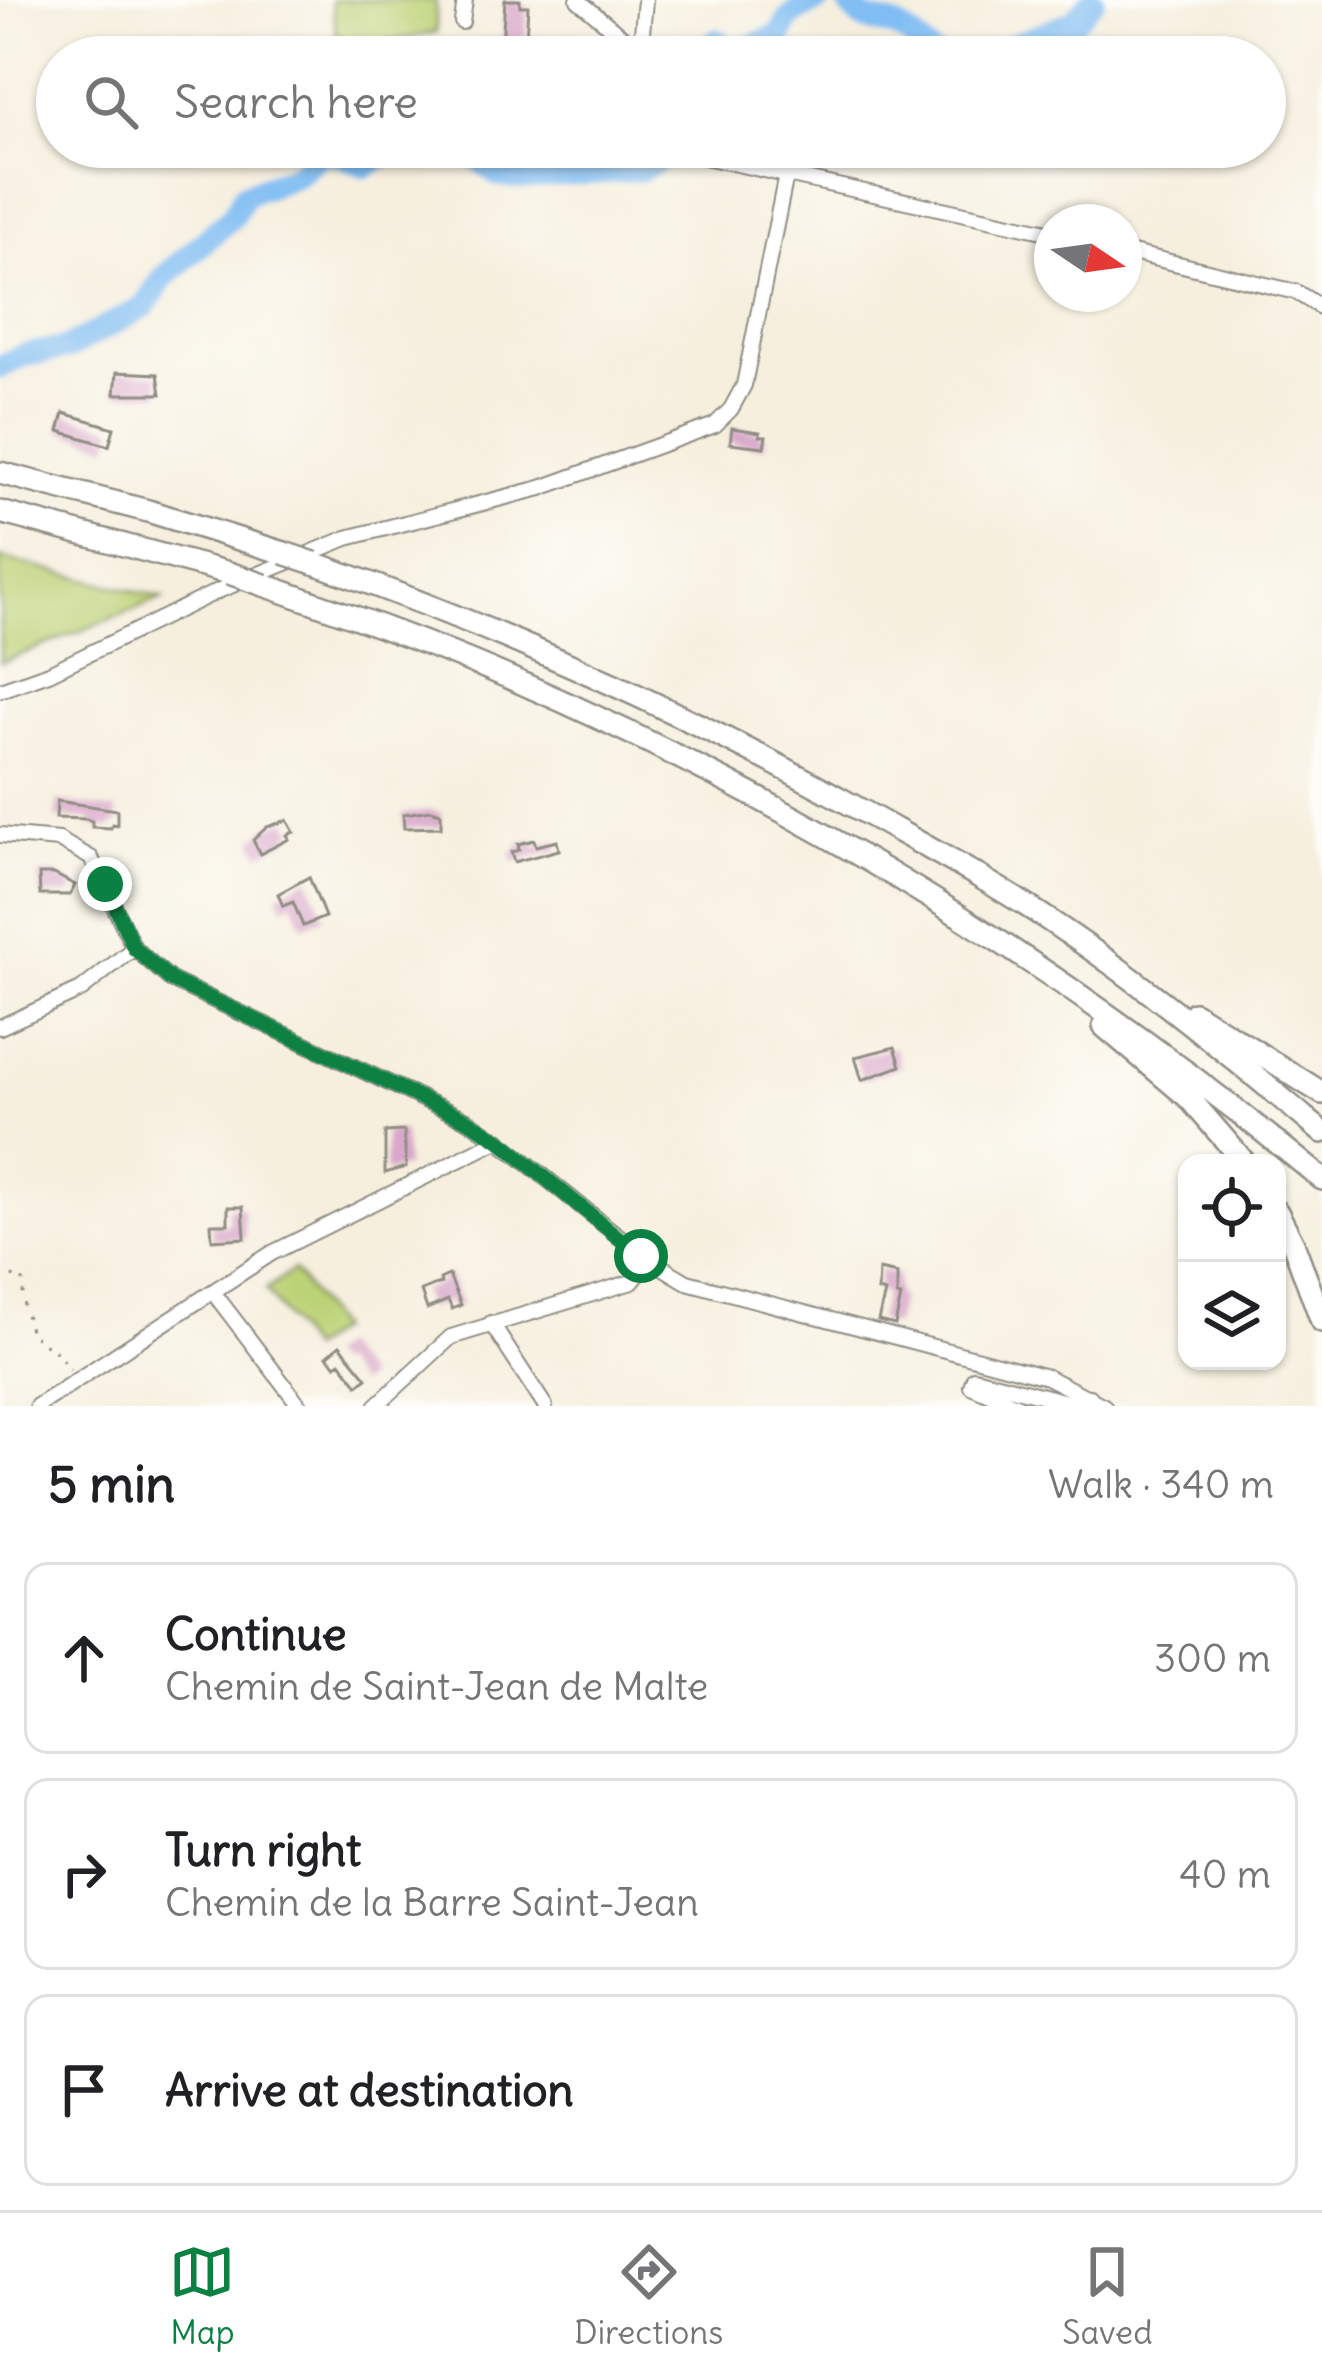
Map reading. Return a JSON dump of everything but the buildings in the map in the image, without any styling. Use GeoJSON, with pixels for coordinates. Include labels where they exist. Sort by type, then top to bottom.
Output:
{"type":"FeatureCollection","features":[{"type":"Feature","properties":{"kind":"highway"},"geometry":{"type":"LineString","coordinates":[[0,473],[148,511],[314,562],[528,645],[740,744],[940,853],[1322,1094]]}},
{"type":"Feature","properties":{"kind":"highway"},"geometry":{"type":"LineString","coordinates":[[0,512],[264,585],[388,629],[616,726],[834,838],[998,938],[1119,1020],[1322,1179]]}},
{"type":"Feature","properties":{"kind":"highway"},"geometry":{"type":"LineString","coordinates":[[998,938],[1189,1098],[1238,1154]]}},
{"type":"Feature","properties":{"kind":"highway"},"geometry":{"type":"LineString","coordinates":[[1077,939],[1322,1132]]}},
{"type":"Feature","properties":{"kind":"highway"},"geometry":{"type":"LineString","coordinates":[[1286,1234],[1322,1322]]}},
{"type":"Feature","properties":{"kind":"street"},"geometry":{"type":"LineString","coordinates":[[462,22],[465,0]]}},
{"type":"Feature","properties":{"kind":"street"},"geometry":{"type":"LineString","coordinates":[[578,0],[619,36]]}},
{"type":"Feature","properties":{"kind":"street"},"geometry":{"type":"LineString","coordinates":[[641,36],[645,0]]}},
{"type":"Feature","properties":{"kind":"street"},"geometry":{"type":"LineString","coordinates":[[754,168],[1034,229]]}},
{"type":"Feature","properties":{"kind":"street"},"geometry":{"type":"LineString","coordinates":[[0,691],[49,674],[218,591],[347,538],[542,488],[715,425],[743,385],[786,175]]}},
{"type":"Feature","properties":{"kind":"street"},"geometry":{"type":"LineString","coordinates":[[1142,254],[1296,292],[1322,308]]}},
{"type":"Feature","properties":{"kind":"street"},"geometry":{"type":"LineString","coordinates":[[0,835],[59,840],[91,858],[134,948],[171,980],[469,1121],[641,1256],[686,1282],[1047,1377],[1097,1402]]}},
{"type":"Feature","properties":{"kind":"street"},"geometry":{"type":"LineString","coordinates":[[0,1027],[81,990],[134,948]]}},
{"type":"Feature","properties":{"kind":"street"},"geometry":{"type":"LineString","coordinates":[[37,1406],[272,1253],[499,1140]]}},
{"type":"Feature","properties":{"kind":"street"},"geometry":{"type":"LineString","coordinates":[[376,1406],[451,1337],[632,1282],[642,1270],[641,1256]]}},
{"type":"Feature","properties":{"kind":"street"},"geometry":{"type":"LineString","coordinates":[[213,1292],[300,1406]]}},
{"type":"Feature","properties":{"kind":"street"},"geometry":{"type":"LineString","coordinates":[[491,1323],[545,1406]]}},
{"type":"Feature","properties":{"kind":"street"},"geometry":{"type":"LineString","coordinates":[[1018,1406],[970,1386],[974,1378],[1078,1405],[1097,1402]]}},
{"type":"Feature","properties":{"kind":"path"},"geometry":{"type":"LineString","coordinates":[[0,1273],[22,1279],[22,1302],[31,1334],[56,1352],[78,1380]]}},
{"type":"Feature","properties":{"kind":"green space"},"geometry":{"type":"Polygon","coordinates":[[[331,0],[436,0],[436,32],[337,36],[331,0]]]}},
{"type":"Feature","properties":{"kind":"green space"},"geometry":{"type":"Polygon","coordinates":[[[0,558],[163,598],[0,663],[0,558]]]}},
{"type":"Feature","properties":{"kind":"green space"},"geometry":{"type":"Polygon","coordinates":[[[293,1270],[337,1329],[309,1350],[266,1290],[293,1270]]]}},
{"type":"Feature","properties":{"kind":"waterway"},"geometry":{"type":"LineString","coordinates":[[777,36],[791,16],[820,0]]}},
{"type":"Feature","properties":{"kind":"waterway"},"geometry":{"type":"LineString","coordinates":[[847,0],[863,18],[911,36]]}},
{"type":"Feature","properties":{"kind":"waterway"},"geometry":{"type":"LineString","coordinates":[[1036,36],[1074,21],[1093,0]]}},
{"type":"Feature","properties":{"kind":"waterway"},"geometry":{"type":"LineString","coordinates":[[0,367],[24,355],[68,348],[145,306],[163,278],[233,216],[245,194],[304,168]]}},
{"type":"Feature","properties":{"kind":"waterway"},"geometry":{"type":"LineString","coordinates":[[490,168],[498,175],[523,178],[644,168]]}},
{"type":"Feature","properties":{"kind":"route"},"geometry":{"type":"LineString","coordinates":[[105,884],[134,948],[171,980],[469,1121],[641,1256]]}}]}
